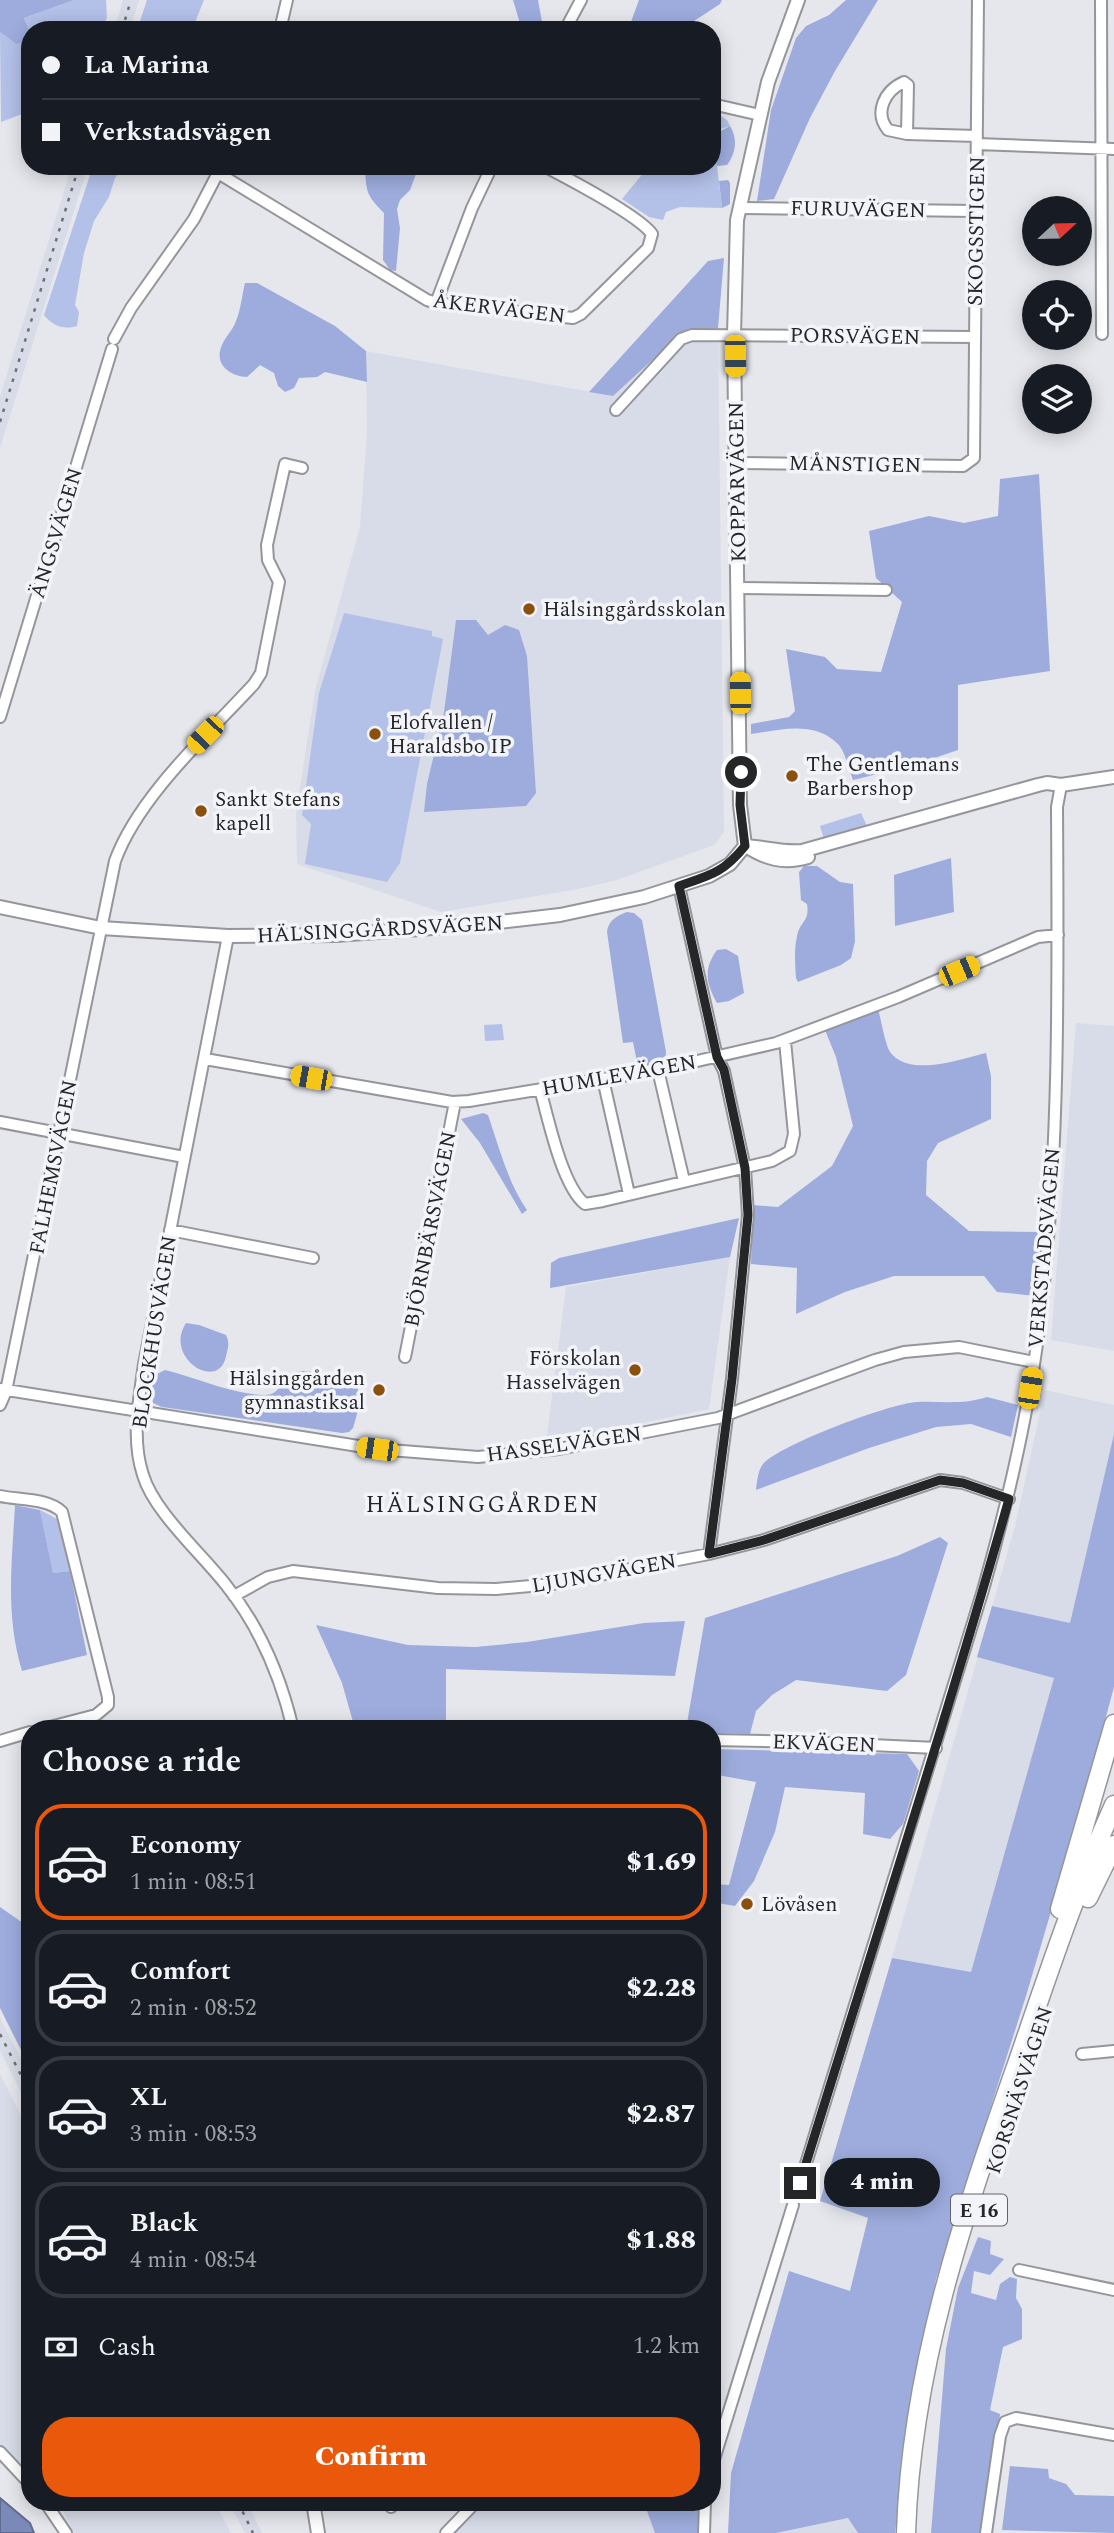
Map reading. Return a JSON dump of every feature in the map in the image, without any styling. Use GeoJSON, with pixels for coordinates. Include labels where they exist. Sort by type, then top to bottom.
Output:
{"type":"FeatureCollection","features":[{"type":"Feature","properties":{"kind":"highway","name":"E 16"},"geometry":{"type":"LineString","coordinates":[[1002,2106],[1114,1724]]}},
{"type":"Feature","properties":{"kind":"highway","name":"E 16"},"geometry":{"type":"LineString","coordinates":[[1002,2106],[1068,1917],[1114,1805]]}},
{"type":"Feature","properties":{"kind":"highway","name":"E 16"},"geometry":{"type":"LineString","coordinates":[[1088,1898],[1114,1833]]}},
{"type":"Feature","properties":{"kind":"highway","name":"E 16"},"geometry":{"type":"LineString","coordinates":[[1088,1898],[1114,1845]]}},
{"type":"Feature","properties":{"kind":"highway","name":"KORSNÄSVÄGEN"},"geometry":{"type":"LineString","coordinates":[[917,2533],[928,2414],[955,2288],[1038,2032],[1088,1898]]}},
{"type":"Feature","properties":{"kind":"highway","name":"KORSNÄSVÄGEN"},"geometry":{"type":"LineString","coordinates":[[906,2533],[917,2414],[935,2324],[953,2257],[1002,2106]]}},
{"type":"Feature","properties":{"kind":"street"},"geometry":{"type":"LineString","coordinates":[[282,21],[287,0]]}},
{"type":"Feature","properties":{"kind":"street"},"geometry":{"type":"LineString","coordinates":[[570,21],[581,0]]}},
{"type":"Feature","properties":{"kind":"street","name":"KOPPARVÄGEN"},"geometry":{"type":"LineString","coordinates":[[745,846],[740,805],[734,335],[737,220],[760,115],[781,43],[798,0]]}},
{"type":"Feature","properties":{"kind":"street","name":"SKOGSSTIGEN"},"geometry":{"type":"LineString","coordinates":[[972,461],[978,0]]}},
{"type":"Feature","properties":{"kind":"street"},"geometry":{"type":"LineString","coordinates":[[1101,0],[1102,334]]}},
{"type":"Feature","properties":{"kind":"street"},"geometry":{"type":"LineString","coordinates":[[908,134],[908,85],[904,82],[887,96],[880,108],[880,117],[890,131],[908,134],[977,140],[1114,149]]}},
{"type":"Feature","properties":{"kind":"street"},"geometry":{"type":"LineString","coordinates":[[721,106],[760,115]]}},
{"type":"Feature","properties":{"kind":"street","name":"ÄNGSVÄGEN"},"geometry":{"type":"LineString","coordinates":[[0,717],[113,344],[131,308],[194,219],[216,175]]}},
{"type":"Feature","properties":{"kind":"street","name":"ÅKERVÄGEN"},"geometry":{"type":"LineString","coordinates":[[227,175],[392,280],[436,303],[576,318],[648,248],[652,236],[650,230],[560,175]]}},
{"type":"Feature","properties":{"kind":"street"},"geometry":{"type":"LineString","coordinates":[[436,303],[472,208],[488,175]]}},
{"type":"Feature","properties":{"kind":"street","name":"FURUVÄGEN"},"geometry":{"type":"LineString","coordinates":[[741,208],[975,211]]}},
{"type":"Feature","properties":{"kind":"street","name":"PORSVÄGEN"},"geometry":{"type":"LineString","coordinates":[[616,410],[681,339],[692,335],[975,337]]}},
{"type":"Feature","properties":{"kind":"street","name":"MÅNSTIGEN"},"geometry":{"type":"LineString","coordinates":[[736,463],[963,466],[972,461]]}},
{"type":"Feature","properties":{"kind":"street","name":"FALHEMSVÄGEN"},"geometry":{"type":"LineString","coordinates":[[0,1405],[60,1134],[115,861],[124,836],[188,753],[243,696],[261,673],[279,582],[268,560],[267,545],[273,511],[285,464],[302,468]]}},
{"type":"Feature","properties":{"kind":"street"},"geometry":{"type":"LineString","coordinates":[[738,588],[886,590]]}},
{"type":"Feature","properties":{"kind":"street"},"geometry":{"type":"LineString","coordinates":[[745,846],[802,851],[1038,785],[1061,785],[1114,777]]}},
{"type":"Feature","properties":{"kind":"street","name":"VERKSTADSVÄGEN"},"geometry":{"type":"LineString","coordinates":[[800,2183],[936,1748],[1009,1499],[1034,1362],[1043,1282],[1055,1105],[1059,958],[1057,807],[1061,785]]}},
{"type":"Feature","properties":{"kind":"street","name":"HÄLSINGGÅRDSVÄGEN"},"geometry":{"type":"LineString","coordinates":[[0,907],[101,928],[228,936],[363,933],[516,921],[600,907],[679,886],[709,876],[730,864],[745,846]]}},
{"type":"Feature","properties":{"kind":"street"},"geometry":{"type":"LineString","coordinates":[[679,886],[745,1168],[748,1215],[747,1247],[709,1554]]}},
{"type":"Feature","properties":{"kind":"street","name":"HUMLEVÄGEN"},"geometry":{"type":"LineString","coordinates":[[205,1059],[455,1102],[658,1070],[785,1041],[898,997],[1031,940],[1058,935]]}},
{"type":"Feature","properties":{"kind":"street","name":"BLOCKHUSVÄGEN"},"geometry":{"type":"LineString","coordinates":[[228,936],[137,1412],[139,1458],[148,1488],[162,1509],[234,1596],[271,1661],[290,1720]]}},
{"type":"Feature","properties":{"kind":"street"},"geometry":{"type":"LineString","coordinates":[[540,1089],[566,1173],[579,1198],[587,1204],[745,1168],[780,1158],[790,1151],[794,1129],[785,1041]]}},
{"type":"Feature","properties":{"kind":"street"},"geometry":{"type":"LineString","coordinates":[[658,1070],[684,1181]]}},
{"type":"Feature","properties":{"kind":"street"},"geometry":{"type":"LineString","coordinates":[[603,1079],[629,1194]]}},
{"type":"Feature","properties":{"kind":"street","name":"BJÖRNBÄRSVÄGEN"},"geometry":{"type":"LineString","coordinates":[[405,1357],[455,1102]]}},
{"type":"Feature","properties":{"kind":"street"},"geometry":{"type":"LineString","coordinates":[[0,1122],[184,1157]]}},
{"type":"Feature","properties":{"kind":"street"},"geometry":{"type":"LineString","coordinates":[[170,1230],[313,1258]]}},
{"type":"Feature","properties":{"kind":"street","name":"HASSELVÄGEN"},"geometry":{"type":"LineString","coordinates":[[3,1390],[377,1449],[478,1457],[559,1449],[726,1415],[875,1360],[912,1351],[959,1348],[1034,1362]]}},
{"type":"Feature","properties":{"kind":"street","name":"LJUNGVÄGEN"},"geometry":{"type":"LineString","coordinates":[[234,1596],[268,1577],[287,1571],[307,1571],[438,1588],[496,1589],[553,1584],[709,1554],[764,1540],[940,1480],[963,1483],[1009,1499]]}},
{"type":"Feature","properties":{"kind":"street"},"geometry":{"type":"LineString","coordinates":[[0,1496],[44,1503],[55,1506],[62,1512],[108,1697],[108,1704],[99,1714],[76,1720]]}},
{"type":"Feature","properties":{"kind":"street"},"geometry":{"type":"LineString","coordinates":[[0,1741],[21,1735]]}},
{"type":"Feature","properties":{"kind":"street","name":"EKVÄGEN"},"geometry":{"type":"LineString","coordinates":[[721,1740],[936,1748]]}},
{"type":"Feature","properties":{"kind":"street"},"geometry":{"type":"LineString","coordinates":[[1082,2054],[1114,2051]]}},
{"type":"Feature","properties":{"kind":"street"},"geometry":{"type":"LineString","coordinates":[[721,2437],[793,2204]]}},
{"type":"Feature","properties":{"kind":"street"},"geometry":{"type":"LineString","coordinates":[[1019,2270],[1114,2290]]}},
{"type":"Feature","properties":{"kind":"street"},"geometry":{"type":"LineString","coordinates":[[986,2533],[1000,2436],[1005,2422],[1016,2418],[1114,2435]]}},
{"type":"Feature","properties":{"kind":"street"},"geometry":{"type":"LineString","coordinates":[[0,2452],[21,2474]]}},
{"type":"Feature","properties":{"kind":"street"},"geometry":{"type":"LineString","coordinates":[[51,2511],[66,2533]]}},
{"type":"Feature","properties":{"kind":"street"},"geometry":{"type":"LineString","coordinates":[[314,2511],[318,2533]]}},
{"type":"Feature","properties":{"kind":"street"},"geometry":{"type":"LineString","coordinates":[[446,2533],[467,2511]]}},
{"type":"Feature","properties":{"kind":"street"},"geometry":{"type":"LineString","coordinates":[[704,2533],[705,2511]]}},
{"type":"Feature","properties":{"kind":"shaded area"},"geometry":{"type":"Polygon","coordinates":[[[0,0],[74,0],[24,18],[25,21],[21,21],[21,43],[16,44],[0,32],[0,0]]]}},
{"type":"Feature","properties":{"kind":"shaded area"},"geometry":{"type":"Polygon","coordinates":[[[74,0],[106,0],[105,21],[25,21],[24,18],[74,0]]]}},
{"type":"Feature","properties":{"kind":"shaded area"},"geometry":{"type":"Polygon","coordinates":[[[123,0],[139,0],[133,21],[117,21],[123,0]]]}},
{"type":"Feature","properties":{"kind":"shaded area"},"geometry":{"type":"Polygon","coordinates":[[[147,0],[204,0],[196,21],[140,21],[147,0]]]}},
{"type":"Feature","properties":{"kind":"shaded area"},"geometry":{"type":"Polygon","coordinates":[[[513,0],[538,0],[542,21],[519,21],[513,0]]]}},
{"type":"Feature","properties":{"kind":"shaded area"},"geometry":{"type":"Polygon","coordinates":[[[639,0],[722,0],[694,21],[631,21],[639,0]]]}},
{"type":"Feature","properties":{"kind":"shaded area"},"geometry":{"type":"Polygon","coordinates":[[[846,0],[878,0],[810,118],[774,199],[757,201],[771,110],[796,38],[806,26],[829,15],[846,0]]]}},
{"type":"Feature","properties":{"kind":"shaded area"},"geometry":{"type":"Polygon","coordinates":[[[0,32],[16,44],[21,43],[21,114],[1,122],[0,32]]]}},
{"type":"Feature","properties":{"kind":"shaded area"},"geometry":{"type":"Polygon","coordinates":[[[721,116],[727,120],[730,126],[721,129],[721,116]]]}},
{"type":"Feature","properties":{"kind":"shaded area"},"geometry":{"type":"Polygon","coordinates":[[[730,126],[735,141],[734,151],[727,165],[721,166],[721,131],[730,126]]]}},
{"type":"Feature","properties":{"kind":"shaded area"},"geometry":{"type":"Polygon","coordinates":[[[69,175],[85,175],[0,448],[0,396],[69,175]]]}},
{"type":"Feature","properties":{"kind":"shaded area"},"geometry":{"type":"Polygon","coordinates":[[[90,175],[118,175],[109,197],[94,221],[84,253],[75,305],[79,312],[77,326],[63,327],[51,322],[44,315],[90,175]]]}},
{"type":"Feature","properties":{"kind":"shaded area"},"geometry":{"type":"Polygon","coordinates":[[[366,175],[416,175],[410,190],[400,200],[397,209],[400,228],[396,271],[390,270],[383,260],[384,213],[368,192],[366,175]]]}},
{"type":"Feature","properties":{"kind":"shaded area"},"geometry":{"type":"Polygon","coordinates":[[[642,175],[718,175],[722,208],[680,207],[666,212],[663,220],[649,217],[622,199],[642,175]]]}},
{"type":"Feature","properties":{"kind":"shaded area"},"geometry":{"type":"Polygon","coordinates":[[[728,180],[730,204],[722,208],[719,181],[728,180]]]}},
{"type":"Feature","properties":{"kind":"shaded area"},"geometry":{"type":"Polygon","coordinates":[[[724,258],[718,328],[684,331],[613,396],[589,392],[708,261],[724,258]]]}},
{"type":"Feature","properties":{"kind":"shaded area"},"geometry":{"type":"Polygon","coordinates":[[[245,283],[257,283],[335,326],[366,351],[367,382],[325,372],[317,377],[299,378],[294,388],[285,392],[278,386],[274,373],[260,365],[247,377],[225,368],[220,352],[238,316],[245,283]]]}},
{"type":"Feature","properties":{"kind":"shaded area","name":"Hälsinggårdsskolan"},"geometry":{"type":"Polygon","coordinates":[[[718,328],[724,832],[714,845],[614,881],[441,912],[297,864],[296,814],[315,691],[360,527],[367,432],[366,351],[613,396],[684,331],[718,328]]]}},
{"type":"Feature","properties":{"kind":"shaded area"},"geometry":{"type":"Polygon","coordinates":[[[1039,474],[1050,671],[958,685],[958,750],[914,765],[853,780],[838,744],[818,732],[785,729],[751,734],[751,724],[789,717],[795,711],[786,649],[825,657],[837,669],[881,672],[902,602],[876,578],[869,531],[929,516],[964,523],[998,516],[1000,479],[1039,474]]]}},
{"type":"Feature","properties":{"kind":"shaded area"},"geometry":{"type":"Polygon","coordinates":[[[344,613],[432,631],[432,636],[443,639],[400,863],[387,882],[305,864],[311,824],[302,815],[319,693],[344,613]]]}},
{"type":"Feature","properties":{"kind":"shaded area"},"geometry":{"type":"Polygon","coordinates":[[[456,620],[476,620],[488,635],[505,625],[519,630],[527,656],[536,793],[526,806],[424,812],[427,784],[444,712],[456,620]]]}},
{"type":"Feature","properties":{"kind":"shaded area"},"geometry":{"type":"Polygon","coordinates":[[[861,813],[867,826],[824,839],[820,826],[861,813]]]}},
{"type":"Feature","properties":{"kind":"shaded area"},"geometry":{"type":"Polygon","coordinates":[[[951,858],[954,912],[895,926],[894,875],[951,858]]]}},
{"type":"Feature","properties":{"kind":"shaded area"},"geometry":{"type":"Polygon","coordinates":[[[804,866],[817,866],[840,882],[853,884],[855,941],[851,958],[841,965],[798,982],[795,968],[796,941],[808,910],[807,904],[801,900],[799,872],[804,866]]]}},
{"type":"Feature","properties":{"kind":"shaded area"},"geometry":{"type":"Polygon","coordinates":[[[627,912],[634,913],[642,920],[666,1052],[661,1063],[641,1069],[633,1042],[623,1043],[607,932],[613,919],[627,912]]]}},
{"type":"Feature","properties":{"kind":"shaded area"},"geometry":{"type":"Polygon","coordinates":[[[726,949],[738,956],[744,993],[729,1001],[717,1003],[708,982],[708,970],[717,950],[726,949]]]}},
{"type":"Feature","properties":{"kind":"shaded area"},"geometry":{"type":"Polygon","coordinates":[[[878,1009],[888,1048],[899,1060],[909,1064],[936,1064],[986,1053],[991,1076],[991,1119],[938,1143],[927,1161],[926,1195],[969,1231],[1039,1232],[1037,1296],[997,1292],[984,1276],[894,1276],[845,1292],[796,1314],[797,1268],[751,1264],[753,1205],[778,1207],[832,1166],[853,1126],[836,1057],[825,1030],[878,1009]]]}},
{"type":"Feature","properties":{"kind":"shaded area"},"geometry":{"type":"Polygon","coordinates":[[[1076,1023],[1114,1026],[1114,1351],[1051,1340],[1076,1023]]]}},
{"type":"Feature","properties":{"kind":"shaded area"},"geometry":{"type":"Polygon","coordinates":[[[502,1024],[504,1040],[485,1041],[484,1025],[502,1024]]]}},
{"type":"Feature","properties":{"kind":"shaded area"},"geometry":{"type":"Polygon","coordinates":[[[483,1113],[488,1115],[509,1177],[527,1210],[522,1214],[480,1143],[461,1119],[483,1113]]]}},
{"type":"Feature","properties":{"kind":"shaded area"},"geometry":{"type":"Polygon","coordinates":[[[739,1218],[730,1257],[550,1288],[551,1263],[559,1258],[739,1218]]]}},
{"type":"Feature","properties":{"kind":"shaded area","name":"Förskolan Hasselvägen"},"geometry":{"type":"Polygon","coordinates":[[[730,1257],[709,1409],[546,1443],[566,1287],[730,1257]]]}},
{"type":"Feature","properties":{"kind":"shaded area"},"geometry":{"type":"Polygon","coordinates":[[[186,1323],[226,1335],[228,1348],[221,1367],[214,1371],[204,1371],[187,1359],[181,1336],[186,1323]]]}},
{"type":"Feature","properties":{"kind":"shaded area"},"geometry":{"type":"Polygon","coordinates":[[[165,1370],[227,1389],[265,1395],[278,1390],[292,1373],[306,1371],[326,1374],[354,1382],[358,1386],[357,1414],[353,1428],[342,1433],[162,1407],[153,1403],[151,1385],[157,1374],[165,1370]]]}},
{"type":"Feature","properties":{"kind":"shaded area"},"geometry":{"type":"Polygon","coordinates":[[[1045,1390],[1114,1405],[1114,1434],[1070,1623],[971,1972],[892,1958],[1015,1526],[1045,1390]]]}},
{"type":"Feature","properties":{"kind":"shaded area"},"geometry":{"type":"Polygon","coordinates":[[[987,1397],[1018,1405],[1011,1437],[971,1424],[936,1427],[869,1448],[756,1490],[761,1467],[773,1456],[836,1426],[904,1404],[961,1402],[987,1397]]]}},
{"type":"Feature","properties":{"kind":"shaded area"},"geometry":{"type":"Polygon","coordinates":[[[1114,1434],[1114,1687],[1026,1996],[936,2279],[910,2404],[895,2533],[858,2533],[848,2518],[776,2533],[728,2533],[731,2473],[789,2271],[850,2291],[868,2218],[820,2201],[892,1958],[971,1972],[1054,1678],[977,1657],[992,1606],[1070,1623],[1114,1434]]]}},
{"type":"Feature","properties":{"kind":"shaded area"},"geometry":{"type":"Polygon","coordinates":[[[15,1505],[40,1510],[53,1573],[70,1571],[87,1655],[22,1671],[13,1629],[12,1608],[11,1568],[15,1505]]]}},
{"type":"Feature","properties":{"kind":"shaded area"},"geometry":{"type":"Polygon","coordinates":[[[40,1510],[59,1520],[70,1571],[53,1573],[40,1510]]]}},
{"type":"Feature","properties":{"kind":"shaded area"},"geometry":{"type":"Polygon","coordinates":[[[940,1537],[948,1543],[906,1675],[887,1691],[796,1680],[772,1695],[756,1711],[750,1734],[721,1733],[721,1720],[688,1720],[705,1618],[897,1556],[940,1537]]]}},
{"type":"Feature","properties":{"kind":"shaded area"},"geometry":{"type":"Polygon","coordinates":[[[685,1621],[675,1676],[446,1669],[446,1720],[352,1720],[342,1683],[316,1625],[408,1645],[475,1647],[527,1642],[644,1623],[685,1621]]]}},
{"type":"Feature","properties":{"kind":"shaded area"},"geometry":{"type":"Polygon","coordinates":[[[721,1749],[907,1754],[919,1771],[903,1824],[890,1839],[863,1834],[865,1793],[785,1787],[775,1832],[754,1881],[735,1906],[721,1904],[721,1885],[729,1885],[756,1782],[721,1776],[721,1749]]]}},
{"type":"Feature","properties":{"kind":"shaded area"},"geometry":{"type":"Polygon","coordinates":[[[0,1907],[21,1922],[21,2050],[0,2008],[0,1907]]]}},
{"type":"Feature","properties":{"kind":"shaded area"},"geometry":{"type":"Polygon","coordinates":[[[0,2018],[21,2059],[21,2092],[0,2051],[0,2018]]]}},
{"type":"Feature","properties":{"kind":"shaded area"},"geometry":{"type":"Polygon","coordinates":[[[0,2074],[21,2115],[21,2465],[0,2444],[0,2074]]]}},
{"type":"Feature","properties":{"kind":"shaded area"},"geometry":{"type":"Polygon","coordinates":[[[978,2237],[991,2241],[990,2254],[1004,2259],[990,2275],[974,2271],[971,2293],[996,2300],[1000,2284],[1010,2277],[1017,2279],[1016,2298],[1022,2309],[1022,2339],[1003,2347],[990,2410],[1000,2414],[984,2533],[931,2533],[946,2349],[958,2288],[978,2237]]]}},
{"type":"Feature","properties":{"kind":"shaded area"},"geometry":{"type":"Polygon","coordinates":[[[1010,2466],[1048,2469],[1049,2478],[1066,2484],[1075,2495],[1114,2496],[1114,2533],[1002,2530],[1010,2466]]]}},
{"type":"Feature","properties":{"kind":"shaded area"},"geometry":{"type":"Polygon","coordinates":[[[0,2498],[30,2523],[34,2533],[0,2533],[0,2498]]]}},
{"type":"Feature","properties":{"kind":"shaded area"},"geometry":{"type":"Polygon","coordinates":[[[63,2511],[219,2511],[231,2533],[74,2533],[63,2511]]]}},
{"type":"Feature","properties":{"kind":"shaded area"},"geometry":{"type":"Polygon","coordinates":[[[233,2511],[251,2511],[262,2533],[245,2533],[233,2511]]]}},
{"type":"Feature","properties":{"kind":"shaded area"},"geometry":{"type":"Polygon","coordinates":[[[475,2511],[647,2511],[657,2533],[449,2533],[475,2511]]]}},
{"type":"Feature","properties":{"kind":"shaded area"},"geometry":{"type":"Polygon","coordinates":[[[647,2511],[699,2511],[701,2533],[655,2533],[647,2511]]]}},
{"type":"Feature","properties":{"kind":"shaded area"},"geometry":{"type":"Polygon","coordinates":[[[848,2518],[858,2533],[776,2533],[848,2518]]]}},
{"type":"Feature","properties":{"kind":"railway"},"geometry":{"type":"LineString","coordinates":[[125,21],[131,0]]}},
{"type":"Feature","properties":{"kind":"railway"},"geometry":{"type":"LineString","coordinates":[[0,422],[76,175]]}},
{"type":"Feature","properties":{"kind":"railway"},"geometry":{"type":"LineString","coordinates":[[0,2034],[21,2075]]}},
{"type":"Feature","properties":{"kind":"railway"},"geometry":{"type":"LineString","coordinates":[[242,2511],[253,2533]]}},
{"type":"Feature","properties":{"kind":"place","name":"Hälsinggårdsskolan"},"geometry":{"type":"Point","coordinates":[529,609]}},
{"type":"Feature","properties":{"kind":"place","name":"Elofvallen / Haraldsbo IP"},"geometry":{"type":"Point","coordinates":[375,734]}},
{"type":"Feature","properties":{"kind":"place","name":"The Gentlemans Barbershop"},"geometry":{"type":"Point","coordinates":[792,776]}},
{"type":"Feature","properties":{"kind":"place","name":"Sankt Stefans kapell"},"geometry":{"type":"Point","coordinates":[201,811]}},
{"type":"Feature","properties":{"kind":"place","name":"Förskolan Hasselvägen"},"geometry":{"type":"Point","coordinates":[635,1370]}},
{"type":"Feature","properties":{"kind":"place","name":"Hälsinggården gymnastiksal"},"geometry":{"type":"Point","coordinates":[379,1390]}},
{"type":"Feature","properties":{"kind":"place","name":"Lövåsen"},"geometry":{"type":"Point","coordinates":[747,1904]}},
{"type":"Feature","properties":{"kind":"district","name":"HÄLSINGGÅRDEN"},"geometry":{"type":"Point","coordinates":[483,1504]}},
{"type":"Feature","properties":{"kind":"route"},"geometry":{"type":"LineString","coordinates":[[741,772],[740,805],[745,846],[730,864],[709,876],[679,886],[745,1168],[748,1215],[747,1247],[732,1379],[709,1554],[764,1540],[940,1480],[963,1483],[1009,1499],[936,1748],[800,2183]]}}]}
